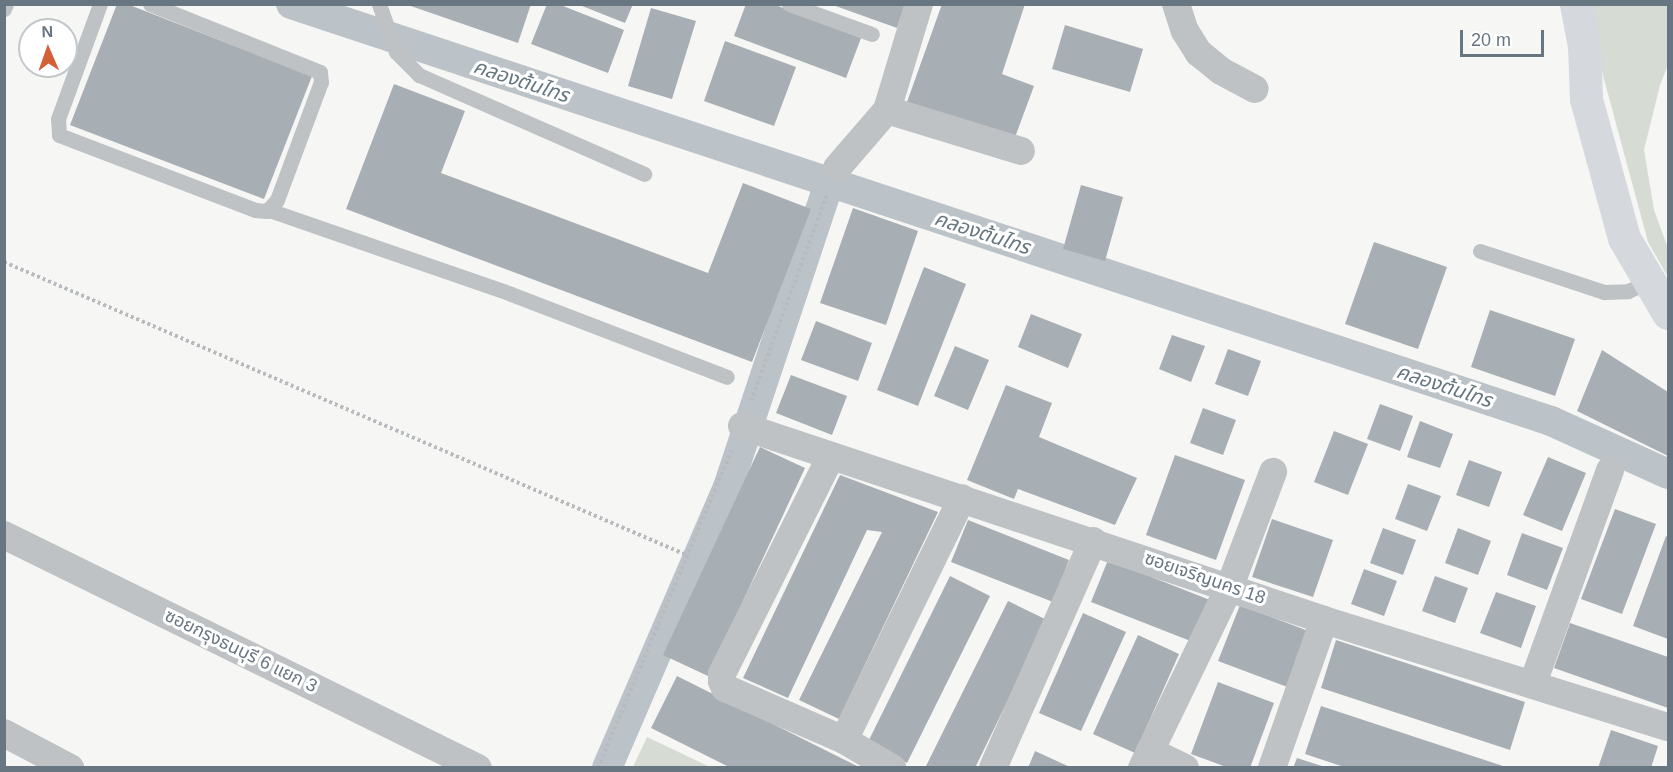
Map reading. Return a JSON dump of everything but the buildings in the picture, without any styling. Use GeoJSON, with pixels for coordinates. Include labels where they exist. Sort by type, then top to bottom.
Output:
{"type":"FeatureCollection","features":[{"type":"Feature","properties":{"kind":"main road"},"geometry":{"type":"LineString","coordinates":[[1576,4],[1589,111],[1624,238],[1668,313]]}},
{"type":"Feature","properties":{"kind":"street"},"geometry":{"type":"LineString","coordinates":[[837,168],[887,110],[919,4]]}},
{"type":"Feature","properties":{"kind":"street"},"geometry":{"type":"LineString","coordinates":[[1176,4],[1185,31],[1199,53],[1221,71],[1255,89]]}},
{"type":"Feature","properties":{"kind":"street"},"geometry":{"type":"LineString","coordinates":[[887,110],[1021,151]]}},
{"type":"Feature","properties":{"kind":"street","name":"ซอยเจริญนคร 18"},"geometry":{"type":"LineString","coordinates":[[742,426],[1230,586],[1324,620],[1533,683],[1668,727]]}},
{"type":"Feature","properties":{"kind":"street"},"geometry":{"type":"LineString","coordinates":[[831,456],[722,674],[722,681],[725,688],[844,740],[892,768]]}},
{"type":"Feature","properties":{"kind":"street"},"geometry":{"type":"LineString","coordinates":[[1533,683],[1610,470]]}},
{"type":"Feature","properties":{"kind":"street"},"geometry":{"type":"LineString","coordinates":[[1185,768],[1146,759],[1230,586],[1273,472]]}},
{"type":"Feature","properties":{"kind":"street"},"geometry":{"type":"LineString","coordinates":[[844,740],[962,498]]}},
{"type":"Feature","properties":{"kind":"street","name":"ซอยกรุงธนบุรี 6 แยก 3"},"geometry":{"type":"LineString","coordinates":[[4,535],[478,768]]}},
{"type":"Feature","properties":{"kind":"street"},"geometry":{"type":"LineString","coordinates":[[993,768],[1093,541]]}},
{"type":"Feature","properties":{"kind":"street"},"geometry":{"type":"LineString","coordinates":[[1272,768],[1324,620]]}},
{"type":"Feature","properties":{"kind":"street"},"geometry":{"type":"LineString","coordinates":[[4,733],[70,768]]}},
{"type":"Feature","properties":{"kind":"lane"},"geometry":{"type":"LineString","coordinates":[[4,9],[6,4]]}},
{"type":"Feature","properties":{"kind":"lane"},"geometry":{"type":"LineString","coordinates":[[100,4],[58,119],[59,135],[255,210],[269,210],[511,294],[727,377]]}},
{"type":"Feature","properties":{"kind":"lane"},"geometry":{"type":"LineString","coordinates":[[150,4],[320,72],[321,82],[277,200],[269,210]]}},
{"type":"Feature","properties":{"kind":"lane"},"geometry":{"type":"LineString","coordinates":[[789,4],[872,34]]}},
{"type":"Feature","properties":{"kind":"lane"},"geometry":{"type":"LineString","coordinates":[[379,7],[396,52],[419,75],[644,174]]}},
{"type":"Feature","properties":{"kind":"lane"},"geometry":{"type":"LineString","coordinates":[[1480,251],[1604,292],[1628,291],[1649,281]]}},
{"type":"Feature","properties":{"kind":"path"},"geometry":{"type":"LineString","coordinates":[[598,768],[742,426],[837,168]]}},
{"type":"Feature","properties":{"kind":"path"},"geometry":{"type":"LineString","coordinates":[[4,261],[689,556]]}},
{"type":"Feature","properties":{"kind":"shaded area"},"geometry":{"type":"Polygon","coordinates":[[[1584,5],[1668,5],[1668,65],[1660,85],[1644,150],[1654,210],[1668,248],[1668,277],[1648,242],[1584,5]]]}},
{"type":"Feature","properties":{"kind":"shaded area"},"geometry":{"type":"Polygon","coordinates":[[[647,737],[710,767],[633,767],[647,737]]]}},
{"type":"Feature","properties":{"kind":"waterway","name":"คลองต้นไทร"},"geometry":{"type":"LineString","coordinates":[[291,4],[1551,421],[1668,474]]}},
{"type":"Feature","properties":{"kind":"waterway"},"geometry":{"type":"LineString","coordinates":[[607,768],[728,487],[829,184]]}}]}
